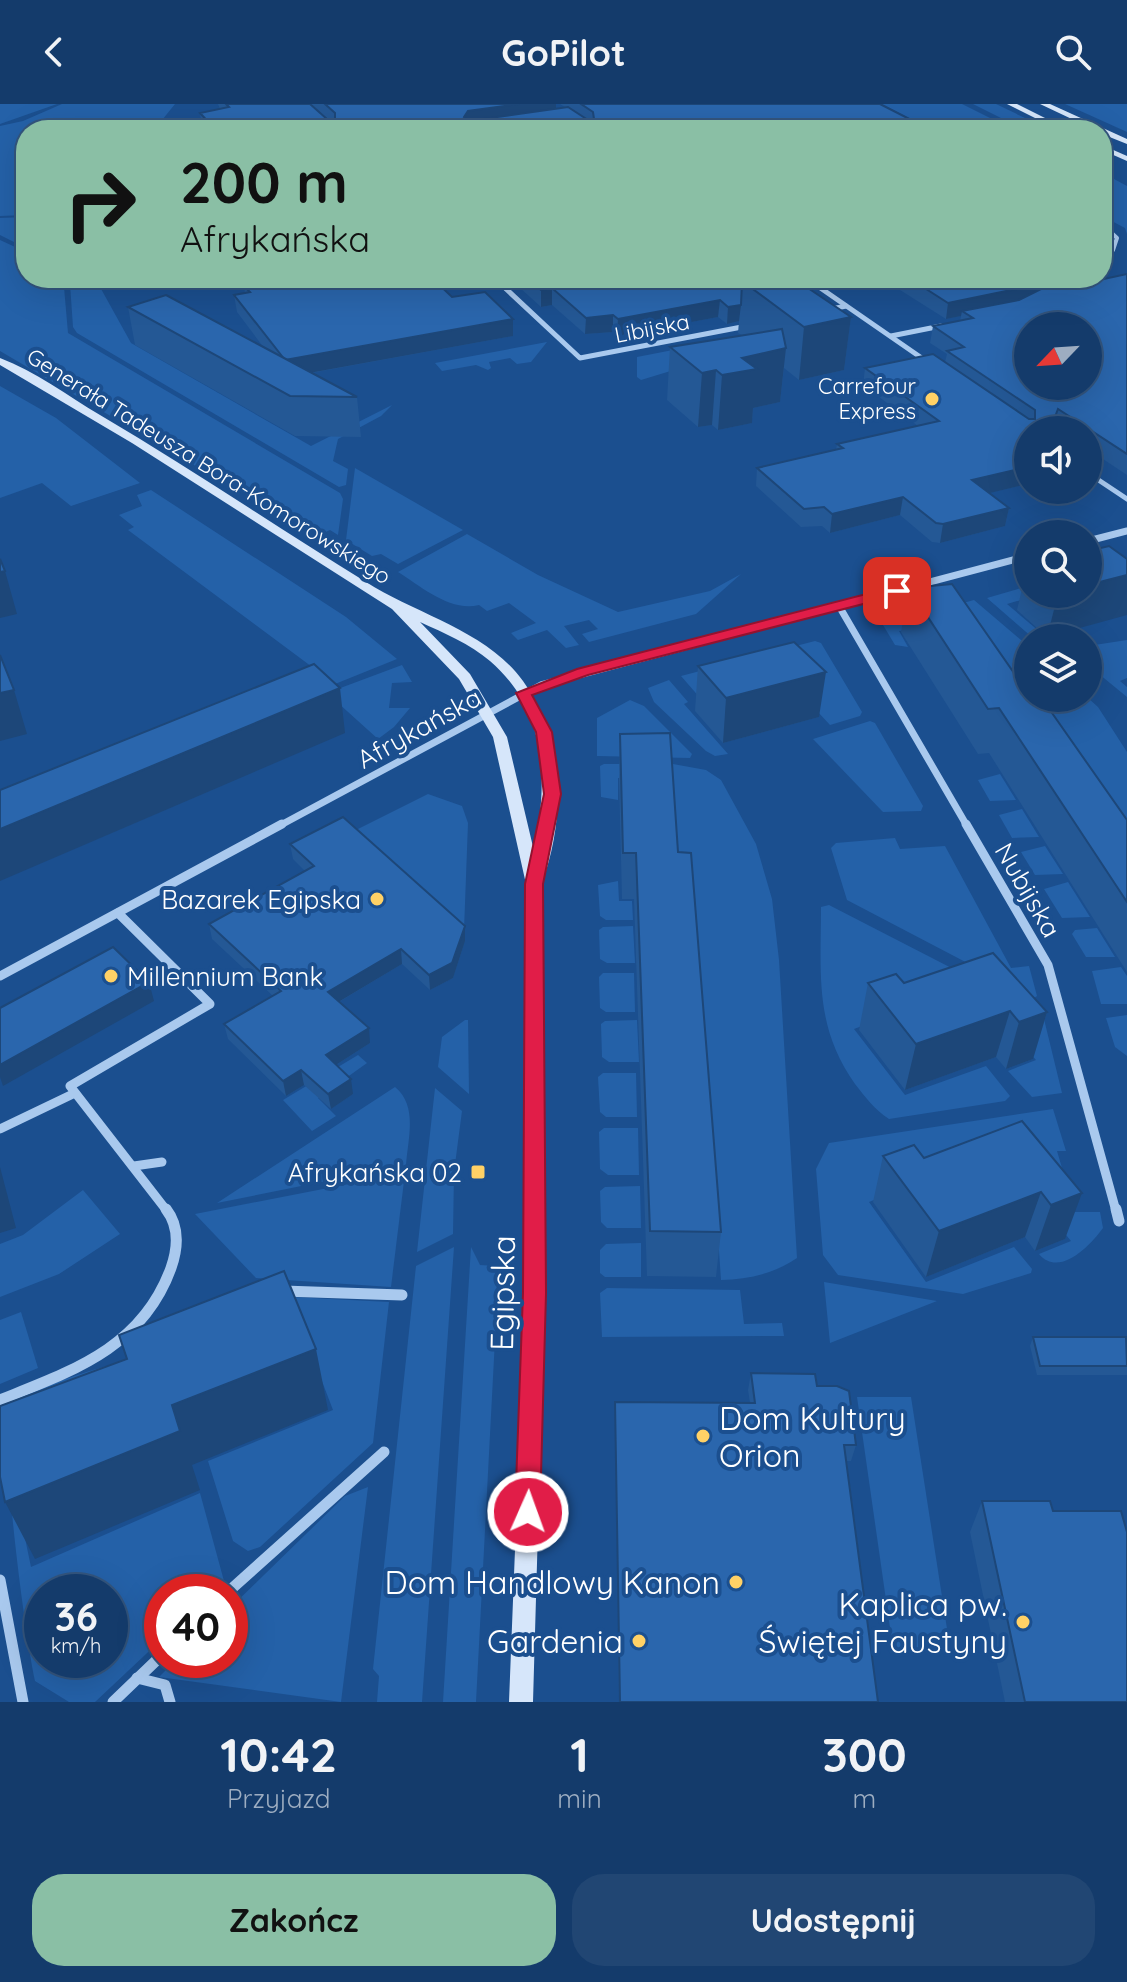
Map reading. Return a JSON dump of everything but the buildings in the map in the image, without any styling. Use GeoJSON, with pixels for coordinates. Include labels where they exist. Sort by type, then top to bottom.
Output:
{"type":"FeatureCollection","features":[{"type":"Feature","properties":{"kind":"street"},"geometry":{"type":"LineString","coordinates":[[1011,104],[1044,120]]}},
{"type":"Feature","properties":{"kind":"street"},"geometry":{"type":"LineString","coordinates":[[1044,104],[1079,120]]}},
{"type":"Feature","properties":{"kind":"street"},"geometry":{"type":"LineString","coordinates":[[1112,233],[1117,238],[1112,251]]}},
{"type":"Feature","properties":{"kind":"street","name":"Libijska"},"geometry":{"type":"LineString","coordinates":[[505,288],[580,358],[752,325]]}},
{"type":"Feature","properties":{"kind":"street"},"geometry":{"type":"LineString","coordinates":[[820,288],[928,363]]}},
{"type":"Feature","properties":{"kind":"street"},"geometry":{"type":"LineString","coordinates":[[814,312],[846,306]]}},
{"type":"Feature","properties":{"kind":"street"},"geometry":{"type":"LineString","coordinates":[[891,336],[953,323]]}},
{"type":"Feature","properties":{"kind":"street","name":"Generała Tadeusza Bora-Komorowskiego"},"geometry":{"type":"LineString","coordinates":[[0,361],[97,416],[397,606],[474,643],[509,672],[524,693]]}},
{"type":"Feature","properties":{"kind":"street"},"geometry":{"type":"LineString","coordinates":[[1102,482],[1127,499]]}},
{"type":"Feature","properties":{"kind":"street"},"geometry":{"type":"LineString","coordinates":[[1102,537],[1127,531]]}},
{"type":"Feature","properties":{"kind":"street","name":"Afrykańska"},"geometry":{"type":"LineString","coordinates":[[0,976],[342,795],[524,693],[583,672],[1014,560]]}},
{"type":"Feature","properties":{"kind":"street","name":"Generała Tadeusza Bora-Komorowskiego"},"geometry":{"type":"LineString","coordinates":[[397,606],[465,677],[487,712]]}},
{"type":"Feature","properties":{"kind":"street","name":"Nubijska"},"geometry":{"type":"LineString","coordinates":[[839,606],[1048,965],[1119,1221]]}},
{"type":"Feature","properties":{"kind":"street","name":"Egipska"},"geometry":{"type":"LineString","coordinates":[[524,693],[544,732],[552,781],[552,807],[534,884]]}},
{"type":"Feature","properties":{"kind":"street","name":"Egipska"},"geometry":{"type":"LineString","coordinates":[[487,712],[500,737],[534,884],[534,1321],[521,1702]]}},
{"type":"Feature","properties":{"kind":"street"},"geometry":{"type":"LineString","coordinates":[[0,1400],[130,1344],[156,1300],[178,1241],[172,1217],[70,1086],[210,1004],[118,913]]}},
{"type":"Feature","properties":{"kind":"street"},"geometry":{"type":"LineString","coordinates":[[0,1129],[75,1093]]}},
{"type":"Feature","properties":{"kind":"street"},"geometry":{"type":"LineString","coordinates":[[134,1166],[162,1162]]}},
{"type":"Feature","properties":{"kind":"street"},"geometry":{"type":"LineString","coordinates":[[265,1290],[402,1295]]}},
{"type":"Feature","properties":{"kind":"street"},"geometry":{"type":"LineString","coordinates":[[248,1574],[384,1452]]}},
{"type":"Feature","properties":{"kind":"street"},"geometry":{"type":"LineString","coordinates":[[0,1580],[23,1702]]}},
{"type":"Feature","properties":{"kind":"street"},"geometry":{"type":"LineString","coordinates":[[113,1702],[144,1672]]}},
{"type":"Feature","properties":{"kind":"street"},"geometry":{"type":"LineString","coordinates":[[137,1678],[165,1685],[170,1702]]}},
{"type":"Feature","properties":{"kind":"shaded area"},"geometry":{"type":"Polygon","coordinates":[[[0,104],[57,104],[0,124],[0,104]]]}},
{"type":"Feature","properties":{"kind":"shaded area"},"geometry":{"type":"Polygon","coordinates":[[[62,104],[175,104],[162,120],[25,120],[62,104]]]}},
{"type":"Feature","properties":{"kind":"shaded area"},"geometry":{"type":"Polygon","coordinates":[[[882,104],[962,104],[994,120],[913,120],[882,104]]]}},
{"type":"Feature","properties":{"kind":"shaded area"},"geometry":{"type":"Polygon","coordinates":[[[973,104],[996,104],[1029,120],[1005,120],[973,104]]]}},
{"type":"Feature","properties":{"kind":"shaded area"},"geometry":{"type":"Polygon","coordinates":[[[1065,104],[1127,104],[1127,132],[1112,125],[1112,120],[1100,120],[1065,104]]]}},
{"type":"Feature","properties":{"kind":"shaded area"},"geometry":{"type":"Polygon","coordinates":[[[16,123],[16,215],[0,216],[0,126],[16,123]]]}},
{"type":"Feature","properties":{"kind":"shaded area"},"geometry":{"type":"Polygon","coordinates":[[[1112,180],[1127,186],[1127,234],[1125,228],[1112,221],[1112,180]]]}},
{"type":"Feature","properties":{"kind":"shaded area"},"geometry":{"type":"Polygon","coordinates":[[[16,217],[16,243],[0,235],[0,218],[16,217]]]}},
{"type":"Feature","properties":{"kind":"shaded area"},"geometry":{"type":"Polygon","coordinates":[[[0,240],[16,247],[16,288],[64,288],[68,333],[340,493],[343,499],[338,535],[330,530],[321,534],[204,471],[0,351],[0,240]]]}},
{"type":"Feature","properties":{"kind":"shaded area"},"geometry":{"type":"Polygon","coordinates":[[[70,288],[101,288],[131,343],[311,446],[392,405],[381,416],[338,439],[333,461],[348,469],[346,485],[339,487],[77,333],[73,327],[70,288]]]}},
{"type":"Feature","properties":{"kind":"shaded area"},"geometry":{"type":"Polygon","coordinates":[[[547,342],[531,362],[517,364],[510,358],[489,362],[491,368],[488,370],[476,365],[442,371],[435,363],[547,342]]]}},
{"type":"Feature","properties":{"kind":"shaded area"},"geometry":{"type":"Polygon","coordinates":[[[678,349],[710,359],[641,380],[637,377],[637,357],[678,349]]]}},
{"type":"Feature","properties":{"kind":"shaded area"},"geometry":{"type":"Polygon","coordinates":[[[0,386],[56,418],[140,483],[71,506],[42,483],[0,498],[0,386]]]}},
{"type":"Feature","properties":{"kind":"shaded area"},"geometry":{"type":"Polygon","coordinates":[[[355,468],[463,530],[398,564],[381,554],[372,556],[346,540],[355,468]]]}},
{"type":"Feature","properties":{"kind":"shaded area"},"geometry":{"type":"Polygon","coordinates":[[[151,490],[346,617],[397,659],[335,684],[128,530],[134,527],[119,515],[142,506],[137,495],[151,490]]]}},
{"type":"Feature","properties":{"kind":"shaded area"},"geometry":{"type":"Polygon","coordinates":[[[467,534],[538,575],[618,612],[710,591],[741,574],[696,614],[589,642],[582,634],[598,629],[589,620],[564,626],[579,645],[566,648],[547,630],[518,640],[511,633],[536,623],[509,603],[487,611],[479,605],[457,605],[437,597],[398,572],[467,534]]]}},
{"type":"Feature","properties":{"kind":"shaded area"},"geometry":{"type":"Polygon","coordinates":[[[1014,590],[1014,602],[1007,604],[1031,624],[1017,624],[987,598],[1014,590]]]}},
{"type":"Feature","properties":{"kind":"shaded area"},"geometry":{"type":"Polygon","coordinates":[[[974,600],[1014,634],[1014,712],[1101,712],[1127,752],[1127,880],[945,626],[899,631],[908,647],[895,645],[883,625],[974,600]]]}},
{"type":"Feature","properties":{"kind":"shaded area"},"geometry":{"type":"Polygon","coordinates":[[[1127,640],[1127,678],[1120,681],[1127,687],[1127,697],[1102,676],[1102,644],[1127,640]]]}},
{"type":"Feature","properties":{"kind":"shaded area"},"geometry":{"type":"Polygon","coordinates":[[[815,641],[821,643],[862,712],[860,716],[830,725],[792,684],[701,699],[681,676],[815,641]]]}},
{"type":"Feature","properties":{"kind":"shaded area"},"geometry":{"type":"Polygon","coordinates":[[[402,665],[412,682],[392,683],[389,708],[410,708],[394,727],[378,739],[327,693],[402,665]]]}},
{"type":"Feature","properties":{"kind":"shaded area"},"geometry":{"type":"Polygon","coordinates":[[[669,680],[688,702],[684,704],[728,754],[715,756],[706,751],[654,702],[648,688],[669,680]]]}},
{"type":"Feature","properties":{"kind":"shaded area"},"geometry":{"type":"Polygon","coordinates":[[[630,700],[644,706],[692,754],[690,758],[597,756],[597,718],[630,700]]]}},
{"type":"Feature","properties":{"kind":"shaded area"},"geometry":{"type":"Polygon","coordinates":[[[870,721],[875,723],[923,806],[921,811],[883,812],[813,739],[870,721]]]}},
{"type":"Feature","properties":{"kind":"shaded area"},"geometry":{"type":"Polygon","coordinates":[[[673,764],[706,770],[721,780],[756,844],[772,899],[779,960],[797,1258],[770,1272],[721,1280],[695,898],[680,897],[673,778],[618,778],[618,800],[601,797],[600,766],[673,764]]]}},
{"type":"Feature","properties":{"kind":"shaded area"},"geometry":{"type":"Polygon","coordinates":[[[1000,774],[1016,800],[990,801],[978,780],[1000,774]]]}},
{"type":"Feature","properties":{"kind":"shaded area"},"geometry":{"type":"Polygon","coordinates":[[[428,794],[462,806],[468,823],[464,930],[354,831],[428,794]]]}},
{"type":"Feature","properties":{"kind":"shaded area"},"geometry":{"type":"Polygon","coordinates":[[[1022,809],[1039,837],[1012,838],[999,815],[1022,809]]]}},
{"type":"Feature","properties":{"kind":"shaded area"},"geometry":{"type":"Polygon","coordinates":[[[895,838],[900,849],[945,846],[1011,968],[1029,966],[1037,996],[1034,998],[847,900],[831,848],[836,843],[895,838]]]}},
{"type":"Feature","properties":{"kind":"shaded area"},"geometry":{"type":"Polygon","coordinates":[[[1045,846],[1063,874],[1035,875],[1021,852],[1045,846]]]}},
{"type":"Feature","properties":{"kind":"shaded area"},"geometry":{"type":"Polygon","coordinates":[[[618,881],[619,901],[632,901],[633,920],[606,920],[600,916],[598,885],[618,881]]]}},
{"type":"Feature","properties":{"kind":"shaded area"},"geometry":{"type":"Polygon","coordinates":[[[1068,882],[1090,917],[1062,918],[1044,889],[1068,882]]]}},
{"type":"Feature","properties":{"kind":"shaded area"},"geometry":{"type":"Polygon","coordinates":[[[829,905],[1043,1015],[1062,1093],[1032,1097],[1008,1071],[1036,1060],[981,998],[886,1017],[854,1029],[905,1095],[986,1066],[1010,1096],[1005,1101],[889,1119],[884,1115],[855,1084],[832,1041],[826,1020],[821,977],[821,907],[829,905]]]}},
{"type":"Feature","properties":{"kind":"shaded area"},"geometry":{"type":"Polygon","coordinates":[[[633,926],[635,963],[607,963],[600,959],[599,930],[603,927],[633,926]]]}},
{"type":"Feature","properties":{"kind":"shaded area"},"geometry":{"type":"Polygon","coordinates":[[[1097,928],[1115,957],[1086,957],[1072,934],[1075,930],[1097,928]]]}},
{"type":"Feature","properties":{"kind":"shaded area"},"geometry":{"type":"Polygon","coordinates":[[[1121,967],[1127,976],[1127,1004],[1101,1004],[1092,971],[1121,967]]]}},
{"type":"Feature","properties":{"kind":"shaded area"},"geometry":{"type":"Polygon","coordinates":[[[603,973],[634,973],[635,1012],[606,1012],[600,1008],[599,977],[603,973]]]}},
{"type":"Feature","properties":{"kind":"shaded area"},"geometry":{"type":"Polygon","coordinates":[[[1127,1015],[1127,1056],[1115,1047],[1106,1018],[1127,1015]]]}},
{"type":"Feature","properties":{"kind":"shaded area"},"geometry":{"type":"Polygon","coordinates":[[[468,1020],[469,1094],[438,1067],[442,1037],[468,1020]]]}},
{"type":"Feature","properties":{"kind":"shaded area"},"geometry":{"type":"Polygon","coordinates":[[[637,1020],[639,1062],[609,1062],[602,1057],[601,1024],[605,1021],[637,1020]]]}},
{"type":"Feature","properties":{"kind":"shaded area"},"geometry":{"type":"Polygon","coordinates":[[[358,1055],[367,1063],[318,1098],[336,1116],[312,1131],[283,1100],[358,1055]]]}},
{"type":"Feature","properties":{"kind":"shaded area"},"geometry":{"type":"Polygon","coordinates":[[[603,1073],[636,1073],[637,1117],[606,1117],[600,1112],[598,1077],[603,1073]]]}},
{"type":"Feature","properties":{"kind":"shaded area"},"geometry":{"type":"Polygon","coordinates":[[[395,1087],[407,1103],[409,1113],[406,1165],[217,1203],[395,1087]]]}},
{"type":"Feature","properties":{"kind":"shaded area"},"geometry":{"type":"Polygon","coordinates":[[[435,1088],[462,1111],[454,1172],[453,1234],[417,1252],[435,1088]]]}},
{"type":"Feature","properties":{"kind":"shaded area"},"geometry":{"type":"Polygon","coordinates":[[[1053,1109],[1066,1151],[1057,1151],[1075,1212],[1100,1212],[1103,1228],[1074,1257],[1056,1263],[1047,1261],[1039,1254],[1071,1241],[1007,1163],[903,1188],[869,1202],[926,1282],[1014,1247],[1032,1269],[1031,1273],[963,1294],[838,1275],[823,1255],[816,1169],[829,1143],[1053,1109]]]}},
{"type":"Feature","properties":{"kind":"shaded area"},"geometry":{"type":"Polygon","coordinates":[[[604,1128],[638,1128],[639,1175],[608,1175],[600,1169],[599,1132],[604,1128]]]}},
{"type":"Feature","properties":{"kind":"shaded area"},"geometry":{"type":"Polygon","coordinates":[[[405,1173],[391,1287],[256,1278],[195,1214],[405,1173]]]}},
{"type":"Feature","properties":{"kind":"shaded area"},"geometry":{"type":"Polygon","coordinates":[[[640,1186],[641,1228],[607,1228],[601,1222],[600,1191],[605,1187],[640,1186]]]}},
{"type":"Feature","properties":{"kind":"shaded area"},"geometry":{"type":"Polygon","coordinates":[[[83,1190],[120,1234],[59,1274],[0,1297],[0,1244],[23,1235],[83,1190]]]}},
{"type":"Feature","properties":{"kind":"shaded area"},"geometry":{"type":"Polygon","coordinates":[[[641,1243],[641,1277],[605,1277],[600,1273],[600,1250],[606,1244],[641,1243]]]}},
{"type":"Feature","properties":{"kind":"shaded area"},"geometry":{"type":"Polygon","coordinates":[[[454,1247],[422,1702],[377,1702],[379,1676],[373,1669],[416,1266],[454,1247]]]}},
{"type":"Feature","properties":{"kind":"shaded area"},"geometry":{"type":"Polygon","coordinates":[[[471,1247],[480,1265],[496,1266],[497,1301],[476,1702],[443,1702],[471,1247]]]}},
{"type":"Feature","properties":{"kind":"shaded area"},"geometry":{"type":"Polygon","coordinates":[[[824,1282],[937,1301],[830,1343],[824,1282]]]}},
{"type":"Feature","properties":{"kind":"shaded area"},"geometry":{"type":"Polygon","coordinates":[[[607,1288],[740,1290],[744,1324],[782,1323],[784,1336],[602,1337],[600,1293],[607,1288]]]}},
{"type":"Feature","properties":{"kind":"shaded area"},"geometry":{"type":"Polygon","coordinates":[[[273,1296],[389,1302],[373,1443],[260,1547],[248,1551],[233,1541],[208,1461],[333,1410],[302,1329],[273,1296]]]}},
{"type":"Feature","properties":{"kind":"shaded area"},"geometry":{"type":"Polygon","coordinates":[[[21,1312],[38,1368],[0,1384],[0,1320],[21,1312]]]}},
{"type":"Feature","properties":{"kind":"shaded area"},"geometry":{"type":"Polygon","coordinates":[[[118,1363],[10,1466],[31,1567],[200,1493],[222,1574],[144,1574],[144,1656],[128,1671],[128,1574],[24,1574],[24,1613],[10,1495],[9,1404],[43,1387],[118,1363]]]}},
{"type":"Feature","properties":{"kind":"shaded area"},"geometry":{"type":"Polygon","coordinates":[[[857,1397],[911,1397],[950,1648],[893,1649],[857,1397]]]}},
{"type":"Feature","properties":{"kind":"shaded area"},"geometry":{"type":"Polygon","coordinates":[[[368,1487],[341,1702],[166,1678],[248,1678],[248,1590],[345,1496],[368,1487]]]}},
{"type":"Feature","properties":{"kind":"shaded area"},"geometry":{"type":"Polygon","coordinates":[[[34,1678],[121,1678],[95,1702],[69,1702],[34,1678]]]}},
{"type":"Feature","properties":{"kind":"place","name":"Carrefour Express"},"geometry":{"type":"Point","coordinates":[932,399]}},
{"type":"Feature","properties":{"kind":"place","name":"Bazarek Egipska"},"geometry":{"type":"Point","coordinates":[377,899]}},
{"type":"Feature","properties":{"kind":"place","name":"Millennium Bank"},"geometry":{"type":"Point","coordinates":[111,976]}},
{"type":"Feature","properties":{"kind":"place","name":"Afrykańska 02"},"geometry":{"type":"Point","coordinates":[478,1172]}},
{"type":"Feature","properties":{"kind":"place","name":"Dom Kultury Orion"},"geometry":{"type":"Point","coordinates":[703,1436]}},
{"type":"Feature","properties":{"kind":"place","name":"Dom Handlowy Kanon"},"geometry":{"type":"Point","coordinates":[736,1582]}},
{"type":"Feature","properties":{"kind":"place","name":"Kaplica pw. Świętej Faustyny"},"geometry":{"type":"Point","coordinates":[1023,1622]}},
{"type":"Feature","properties":{"kind":"place","name":"Gardenia"},"geometry":{"type":"Point","coordinates":[639,1641]}},
{"type":"Feature","properties":{"kind":"route"},"geometry":{"type":"LineString","coordinates":[[528,1512],[535,1293],[534,884],[552,807],[552,781],[544,732],[524,693],[583,672],[897,591]]}}]}
